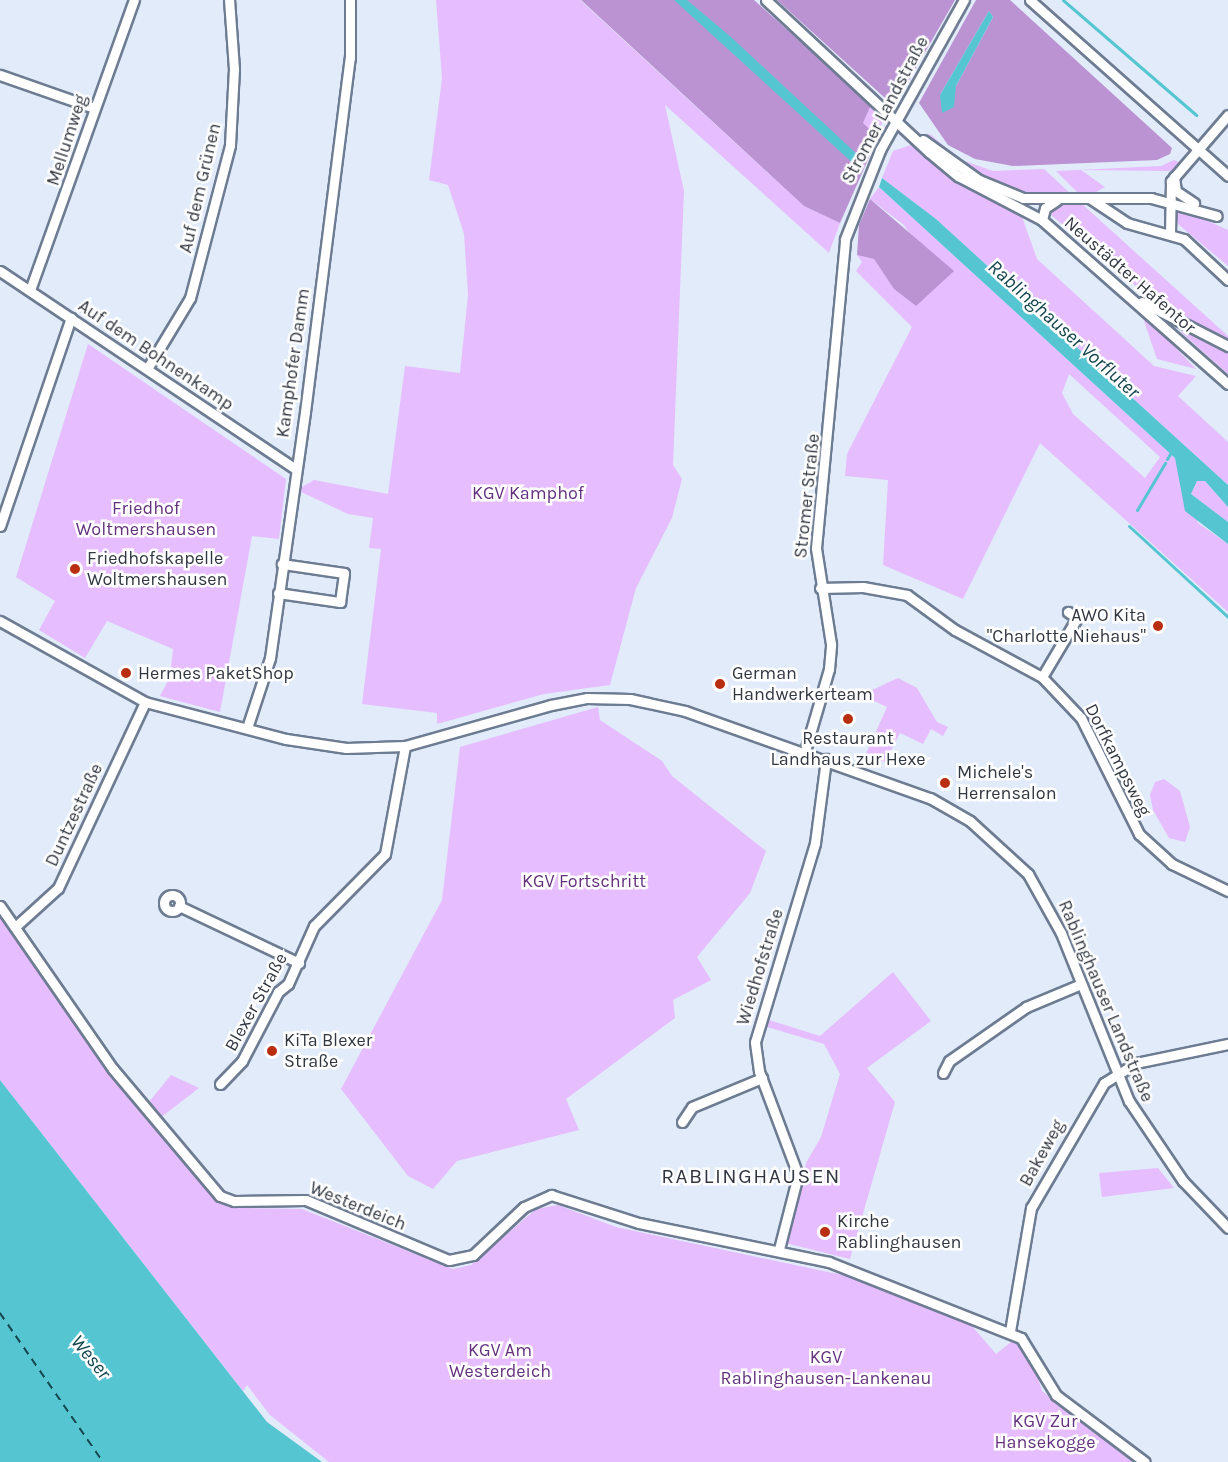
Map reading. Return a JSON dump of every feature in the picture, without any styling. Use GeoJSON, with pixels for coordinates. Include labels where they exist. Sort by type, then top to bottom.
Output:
{"type":"FeatureCollection","features":[{"type":"Feature","properties":{"kind":"street","name":"Mellumweg"},"geometry":{"type":"LineString","coordinates":[[30,290],[134,0]]}},
{"type":"Feature","properties":{"kind":"street","name":"Auf dem Grünen"},"geometry":{"type":"LineString","coordinates":[[147,369],[190,298],[230,144],[234,69],[229,0]]}},
{"type":"Feature","properties":{"kind":"street","name":"Kamphofer Damm"},"geometry":{"type":"LineString","coordinates":[[247,728],[270,658],[350,58],[350,0]]}},
{"type":"Feature","properties":{"kind":"street","name":"Neustädter Hafentor"},"geometry":{"type":"LineString","coordinates":[[766,0],[958,177],[1042,220],[1134,298],[1228,384]]}},
{"type":"Feature","properties":{"kind":"street","name":"Stromer Landstraße"},"geometry":{"type":"LineString","coordinates":[[845,239],[863,185],[964,0]]}},
{"type":"Feature","properties":{"kind":"street"},"geometry":{"type":"LineString","coordinates":[[1030,0],[1228,176]]}},
{"type":"Feature","properties":{"kind":"street"},"geometry":{"type":"LineString","coordinates":[[1038,0],[1056,21]]}},
{"type":"Feature","properties":{"kind":"street"},"geometry":{"type":"LineString","coordinates":[[0,75],[94,108]]}},
{"type":"Feature","properties":{"kind":"street"},"geometry":{"type":"LineString","coordinates":[[1170,234],[1168,201],[1174,177],[1228,115]]}},
{"type":"Feature","properties":{"kind":"street","name":"Neustädter Hafentor"},"geometry":{"type":"LineString","coordinates":[[918,138],[992,187],[1023,198],[1168,201],[1217,216]]}},
{"type":"Feature","properties":{"kind":"street","name":"Neustädter Hafentor"},"geometry":{"type":"LineString","coordinates":[[1174,177],[1181,197],[1228,221]]}},
{"type":"Feature","properties":{"kind":"street","name":"Neustädter Hafentor"},"geometry":{"type":"LineString","coordinates":[[1089,198],[1127,222],[1184,239],[1228,280]]}},
{"type":"Feature","properties":{"kind":"street"},"geometry":{"type":"LineString","coordinates":[[1042,220],[1045,208],[1057,200]]}},
{"type":"Feature","properties":{"kind":"street","name":"Stromer Straße"},"geometry":{"type":"LineString","coordinates":[[805,751],[830,669],[831,644],[820,588],[816,548],[845,239]]}},
{"type":"Feature","properties":{"kind":"street","name":"Auf dem Bohnenkamp"},"geometry":{"type":"LineString","coordinates":[[0,271],[294,468]]}},
{"type":"Feature","properties":{"kind":"street"},"geometry":{"type":"LineString","coordinates":[[1134,298],[1228,346]]}},
{"type":"Feature","properties":{"kind":"street"},"geometry":{"type":"LineString","coordinates":[[0,525],[71,318]]}},
{"type":"Feature","properties":{"kind":"street"},"geometry":{"type":"LineString","coordinates":[[278,593],[340,602],[344,573],[282,564]]}},
{"type":"Feature","properties":{"kind":"street","name":"Dorfkampsweg"},"geometry":{"type":"LineString","coordinates":[[820,588],[863,587],[907,595],[955,630],[1042,677],[1081,718],[1139,834],[1172,864],[1228,891]]}},
{"type":"Feature","properties":{"kind":"street"},"geometry":{"type":"LineString","coordinates":[[1042,677],[1077,618],[1068,612]]}},
{"type":"Feature","properties":{"kind":"street","name":"Rablinghauser Landstraße"},"geometry":{"type":"LineString","coordinates":[[0,621],[145,702],[247,728],[346,748],[405,746],[587,698],[657,703],[805,751],[930,798],[990,837],[1028,874],[1044,898],[1115,1071],[1161,1151],[1228,1228]]}},
{"type":"Feature","properties":{"kind":"street","name":"Duntzestraße"},"geometry":{"type":"LineString","coordinates":[[15,927],[58,888],[145,702]]}},
{"type":"Feature","properties":{"kind":"street","name":"Blexer Straße"},"geometry":{"type":"LineString","coordinates":[[220,1084],[242,1061],[299,963],[314,926],[385,854],[405,746]]}},
{"type":"Feature","properties":{"kind":"street","name":"Wiedhofstraße"},"geometry":{"type":"LineString","coordinates":[[779,1249],[798,1175],[762,1078],[756,1035],[815,843],[826,759]]}},
{"type":"Feature","properties":{"kind":"street","name":"Westerdeich"},"geometry":{"type":"LineString","coordinates":[[0,906],[113,1069],[220,1196],[234,1201],[306,1200],[449,1260],[473,1255],[524,1207],[551,1195],[639,1223],[779,1249],[867,1273],[1010,1332]]}},
{"type":"Feature","properties":{"kind":"street"},"geometry":{"type":"LineString","coordinates":[[179,906],[299,963]]}},
{"type":"Feature","properties":{"kind":"street"},"geometry":{"type":"LineString","coordinates":[[943,1073],[948,1060],[1026,1007],[1081,984]]}},
{"type":"Feature","properties":{"kind":"street"},"geometry":{"type":"LineString","coordinates":[[1115,1071],[1228,1044]]}},
{"type":"Feature","properties":{"kind":"street","name":"Bakeweg"},"geometry":{"type":"LineString","coordinates":[[1010,1332],[1039,1189],[1115,1071]]}},
{"type":"Feature","properties":{"kind":"street"},"geometry":{"type":"LineString","coordinates":[[682,1122],[692,1107],[762,1078]]}},
{"type":"Feature","properties":{"kind":"street"},"geometry":{"type":"LineString","coordinates":[[1010,1332],[1025,1342],[1056,1395],[1144,1462]]}},
{"type":"Feature","properties":{"kind":"green space","name":"KGV Kamphof"},"geometry":{"type":"Polygon","coordinates":[[[436,0],[580,0],[804,206],[840,223],[829,253],[665,105],[684,191],[673,465],[682,479],[672,518],[636,588],[610,685],[544,694],[437,724],[437,713],[362,704],[381,549],[369,548],[373,518],[348,514],[297,490],[314,480],[388,494],[405,366],[460,373],[468,295],[464,234],[448,185],[429,180],[442,78],[436,0]]]}},
{"type":"Feature","properties":{"kind":"green space"},"geometry":{"type":"Polygon","coordinates":[[[871,105],[883,119],[878,137],[863,123],[871,105]]]}},
{"type":"Feature","properties":{"kind":"green space"},"geometry":{"type":"Polygon","coordinates":[[[930,134],[959,159],[993,171],[1044,169],[1072,195],[1027,196],[999,187],[961,165],[923,135],[930,134]]]}},
{"type":"Feature","properties":{"kind":"green space"},"geometry":{"type":"Polygon","coordinates":[[[914,144],[953,177],[1021,214],[1037,259],[1154,366],[1196,376],[1178,396],[1228,442],[1228,485],[936,219],[882,178],[893,151],[914,144]]]}},
{"type":"Feature","properties":{"kind":"green space"},"geometry":{"type":"Polygon","coordinates":[[[1174,160],[1179,162],[1171,171],[1081,170],[1105,187],[1091,195],[1080,195],[1056,171],[1161,166],[1174,160]]]}},
{"type":"Feature","properties":{"kind":"green space"},"geometry":{"type":"Polygon","coordinates":[[[879,187],[1175,458],[1198,523],[1228,544],[1228,612],[1040,443],[963,599],[883,565],[888,480],[845,476],[847,454],[912,327],[856,271],[862,262],[857,255],[874,259],[894,289],[916,306],[941,279],[904,225],[870,199],[879,187]],[[1069,374],[1062,393],[1073,414],[1145,478],[1160,457],[1069,374]]]}},
{"type":"Feature","properties":{"kind":"green space"},"geometry":{"type":"Polygon","coordinates":[[[1082,204],[1228,336],[1228,341],[1167,312],[1051,215],[1057,205],[1082,204]]]}},
{"type":"Feature","properties":{"kind":"green space"},"geometry":{"type":"Polygon","coordinates":[[[1174,206],[1228,230],[1228,266],[1178,224],[1174,206]]]}},
{"type":"Feature","properties":{"kind":"green space"},"geometry":{"type":"Polygon","coordinates":[[[1142,315],[1170,342],[1196,369],[1157,359],[1142,315]]]}},
{"type":"Feature","properties":{"kind":"green space"},"geometry":{"type":"Polygon","coordinates":[[[1181,331],[1228,351],[1228,374],[1182,333],[1181,331]]]}},
{"type":"Feature","properties":{"kind":"green space","name":"Friedhof Woltmershausen"},"geometry":{"type":"Polygon","coordinates":[[[88,344],[286,479],[279,539],[252,536],[220,712],[160,696],[170,677],[173,649],[107,621],[85,658],[39,630],[55,601],[16,577],[88,344]]]}},
{"type":"Feature","properties":{"kind":"green space"},"geometry":{"type":"Polygon","coordinates":[[[1197,481],[1205,481],[1228,507],[1228,522],[1191,494],[1197,481]]]}},
{"type":"Feature","properties":{"kind":"green space"},"geometry":{"type":"Polygon","coordinates":[[[898,678],[917,688],[937,722],[948,727],[943,736],[931,729],[923,744],[900,733],[885,762],[865,756],[887,707],[872,700],[872,690],[898,678]]]}},
{"type":"Feature","properties":{"kind":"green space","name":"KGV Fortschritt"},"geometry":{"type":"Polygon","coordinates":[[[598,707],[600,720],[662,761],[672,776],[766,851],[750,893],[697,957],[711,980],[673,1000],[675,1018],[566,1099],[579,1130],[457,1161],[433,1189],[408,1176],[341,1089],[442,900],[460,747],[598,707]]]}},
{"type":"Feature","properties":{"kind":"green space"},"geometry":{"type":"Polygon","coordinates":[[[1164,779],[1180,791],[1190,827],[1185,842],[1169,838],[1153,810],[1150,795],[1155,782],[1164,779]]]}},
{"type":"Feature","properties":{"kind":"green space"},"geometry":{"type":"Polygon","coordinates":[[[0,912],[111,1071],[217,1197],[247,1208],[302,1209],[453,1269],[471,1265],[536,1209],[558,1205],[616,1227],[861,1279],[966,1319],[996,1354],[1015,1339],[1034,1366],[1042,1391],[1134,1462],[329,1462],[270,1415],[247,1385],[243,1391],[0,1080],[0,912]]]}},
{"type":"Feature","properties":{"kind":"green space"},"geometry":{"type":"Polygon","coordinates":[[[893,972],[931,1021],[867,1068],[895,1102],[850,1259],[785,1243],[806,1163],[821,1137],[840,1074],[824,1044],[764,1026],[766,1019],[820,1036],[893,972]]]}},
{"type":"Feature","properties":{"kind":"green space"},"geometry":{"type":"Polygon","coordinates":[[[171,1075],[199,1088],[160,1118],[149,1102],[171,1075]]]}},
{"type":"Feature","properties":{"kind":"green space"},"geometry":{"type":"Polygon","coordinates":[[[1158,1168],[1174,1188],[1102,1197],[1099,1173],[1158,1168]]]}},
{"type":"Feature","properties":{"kind":"shaded area"},"geometry":{"type":"Polygon","coordinates":[[[581,0],[754,0],[871,105],[863,123],[878,137],[840,223],[804,206],[581,0]]]}},
{"type":"Feature","properties":{"kind":"shaded area"},"geometry":{"type":"Polygon","coordinates":[[[777,0],[955,0],[897,101],[885,98],[777,0]]]}},
{"type":"Feature","properties":{"kind":"shaded area"},"geometry":{"type":"Polygon","coordinates":[[[976,0],[1010,0],[1172,148],[1170,154],[1157,160],[1013,166],[975,159],[948,145],[919,103],[976,0]],[[989,11],[940,95],[956,86],[993,17],[989,11]]]}},
{"type":"Feature","properties":{"kind":"shaded area"},"geometry":{"type":"Polygon","coordinates":[[[870,199],[954,271],[916,306],[894,289],[874,259],[857,255],[859,225],[870,199]]]}},
{"type":"Feature","properties":{"kind":"water"},"geometry":{"type":"Polygon","coordinates":[[[674,0],[687,0],[731,37],[859,156],[856,166],[674,0]]]}},
{"type":"Feature","properties":{"kind":"water"},"geometry":{"type":"Polygon","coordinates":[[[989,11],[993,17],[956,86],[954,107],[942,113],[940,95],[989,11]]]}},
{"type":"Feature","properties":{"kind":"water"},"geometry":{"type":"Polygon","coordinates":[[[882,178],[936,219],[1228,485],[1228,507],[1205,481],[1197,481],[1191,494],[1228,522],[1228,544],[1185,511],[1175,458],[879,187],[882,178]]]}},
{"type":"Feature","properties":{"kind":"water","name":"Weser"},"geometry":{"type":"Polygon","coordinates":[[[0,1080],[267,1422],[322,1462],[0,1462],[0,1080]]]}},
{"type":"Feature","properties":{"kind":"waterway"},"geometry":{"type":"LineString","coordinates":[[1063,0],[1196,115]]}},
{"type":"Feature","properties":{"kind":"waterway"},"geometry":{"type":"LineString","coordinates":[[1167,459],[1171,452]]}},
{"type":"Feature","properties":{"kind":"waterway"},"geometry":{"type":"LineString","coordinates":[[1137,510],[1165,463]]}},
{"type":"Feature","properties":{"kind":"waterway"},"geometry":{"type":"LineString","coordinates":[[1129,526],[1228,617]]}},
{"type":"Feature","properties":{"kind":"ferry route"},"geometry":{"type":"LineString","coordinates":[[0,1313],[103,1462]]}},
{"type":"Feature","properties":{"kind":"place","name":"Friedhofskapelle Woltmershausen"},"geometry":{"type":"Point","coordinates":[75,569]}},
{"type":"Feature","properties":{"kind":"place","name":"AWO Kita \"Charlotte Niehaus\""},"geometry":{"type":"Point","coordinates":[1158,626]}},
{"type":"Feature","properties":{"kind":"place","name":"Hermes PaketShop"},"geometry":{"type":"Point","coordinates":[126,673]}},
{"type":"Feature","properties":{"kind":"place","name":"German Handwerkerteam"},"geometry":{"type":"Point","coordinates":[720,684]}},
{"type":"Feature","properties":{"kind":"place","name":"Restaurant Landhaus zur Hexe"},"geometry":{"type":"Point","coordinates":[848,719]}},
{"type":"Feature","properties":{"kind":"place","name":"Michele's Herrensalon"},"geometry":{"type":"Point","coordinates":[945,783]}},
{"type":"Feature","properties":{"kind":"place","name":"KiTa Blexer Straße"},"geometry":{"type":"Point","coordinates":[272,1051]}},
{"type":"Feature","properties":{"kind":"place","name":"Kirche Rablinghausen"},"geometry":{"type":"Point","coordinates":[825,1232]}},
{"type":"Feature","properties":{"kind":"district","name":"RABLINGHAUSEN"},"geometry":{"type":"Point","coordinates":[751,1176]}},
{"type":"Feature","properties":{"kind":"water label","name":"Rablinghauser Vorfluter"},"geometry":{"type":"Point","coordinates":[1064,329]}},
{"type":"Feature","properties":{"kind":"park label","name":"KGV Am Westerdeich"},"geometry":{"type":"Point","coordinates":[500,1361]}},
{"type":"Feature","properties":{"kind":"park label","name":"KGV Rablinghausen-Lankenau"},"geometry":{"type":"Point","coordinates":[826,1368]}},
{"type":"Feature","properties":{"kind":"park label","name":"KGV Zur Hansekogge"},"geometry":{"type":"Point","coordinates":[1045,1432]}}]}
